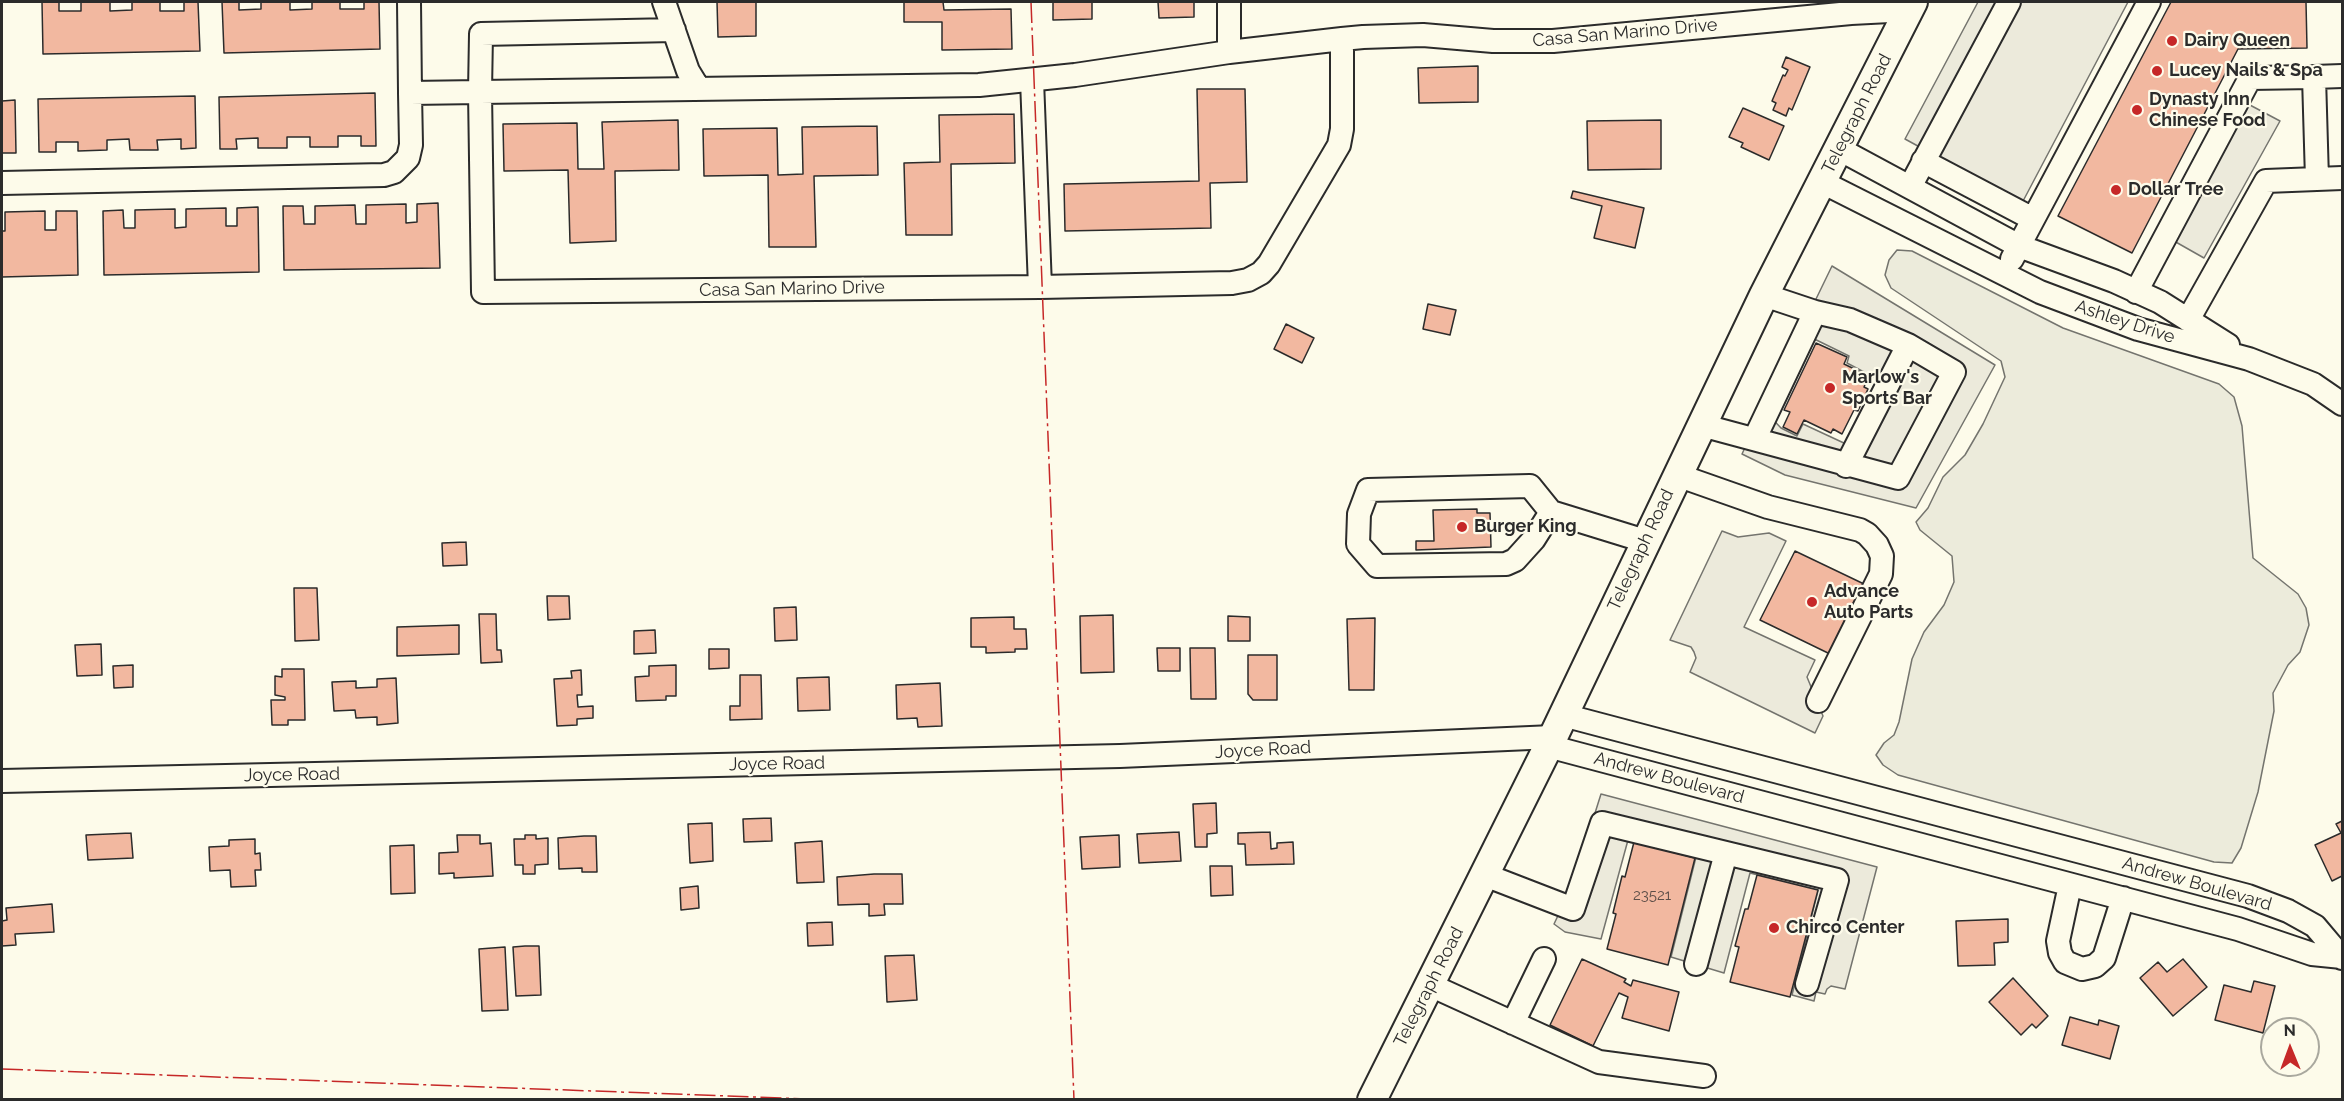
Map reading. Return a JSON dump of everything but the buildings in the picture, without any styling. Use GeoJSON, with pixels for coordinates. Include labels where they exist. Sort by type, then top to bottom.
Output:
{"type":"FeatureCollection","features":[{"type":"Feature","properties":{"kind":"main road","name":"Telegraph Road"},"geometry":{"type":"LineString","coordinates":[[1372,1100],[1555,732],[1764,295],[1911,6]]}},
{"type":"Feature","properties":{"kind":"street"},"geometry":{"type":"LineString","coordinates":[[2,183],[384,175],[394,172],[408,158],[411,145],[409,2]]}},
{"type":"Feature","properties":{"kind":"street"},"geometry":{"type":"LineString","coordinates":[[664,2],[688,71],[699,89]]}},
{"type":"Feature","properties":{"kind":"street"},"geometry":{"type":"LineString","coordinates":[[1229,2],[1229,52]]}},
{"type":"Feature","properties":{"kind":"street"},"geometry":{"type":"LineString","coordinates":[[1910,187],[2009,2]]}},
{"type":"Feature","properties":{"kind":"street"},"geometry":{"type":"LineString","coordinates":[[2005,273],[2150,2]]}},
{"type":"Feature","properties":{"kind":"street","name":"Casa San Marino Drive"},"geometry":{"type":"LineString","coordinates":[[1342,39],[1342,129],[1339,145],[1269,264],[1261,273],[1248,280],[1232,283],[483,292],[480,92],[979,85],[1342,39],[1423,35],[1493,41],[1554,41],[1911,6]]}},
{"type":"Feature","properties":{"kind":"street"},"geometry":{"type":"LineString","coordinates":[[410,93],[480,92],[481,34],[674,30]]}},
{"type":"Feature","properties":{"kind":"street"},"geometry":{"type":"LineString","coordinates":[[2136,292],[2250,78],[2343,76]]}},
{"type":"Feature","properties":{"kind":"street"},"geometry":{"type":"LineString","coordinates":[[2314,77],[2317,179]]}},
{"type":"Feature","properties":{"kind":"street"},"geometry":{"type":"LineString","coordinates":[[1032,80],[1040,286]]}},
{"type":"Feature","properties":{"kind":"street","name":"Ashley Drive"},"geometry":{"type":"LineString","coordinates":[[1839,149],[2019,246],[2160,303],[2249,359]]}},
{"type":"Feature","properties":{"kind":"street"},"geometry":{"type":"LineString","coordinates":[[1923,162],[2033,219]]}},
{"type":"Feature","properties":{"kind":"street"},"geometry":{"type":"LineString","coordinates":[[2188,320],[2266,181],[2343,178]]}},
{"type":"Feature","properties":{"kind":"street","name":"Ashley Drive"},"geometry":{"type":"LineString","coordinates":[[1822,182],[2040,292],[2138,329],[2249,359],[2313,384],[2343,404]]}},
{"type":"Feature","properties":{"kind":"street"},"geometry":{"type":"LineString","coordinates":[[1701,425],[1755,438],[1846,466],[1898,478],[1954,372],[1908,345],[1850,320],[1815,312],[1764,295]]}},
{"type":"Feature","properties":{"kind":"street"},"geometry":{"type":"LineString","coordinates":[[1755,438],[1815,312]]}},
{"type":"Feature","properties":{"kind":"street"},"geometry":{"type":"LineString","coordinates":[[1846,466],[1908,345]]}},
{"type":"Feature","properties":{"kind":"street"},"geometry":{"type":"LineString","coordinates":[[1677,475],[1768,507],[1860,530],[1877,544],[1882,556],[1881,574],[1818,701]]}},
{"type":"Feature","properties":{"kind":"street"},"geometry":{"type":"LineString","coordinates":[[1551,512],[1534,539],[1515,560],[1506,564],[1377,566],[1358,544],[1359,514],[1368,490],[1530,486],[1551,512],[1645,541]]}},
{"type":"Feature","properties":{"kind":"street","name":"Andrew Boulevard"},"geometry":{"type":"LineString","coordinates":[[1555,732],[1800,777],[2248,896],[2288,911],[2314,926],[2342,957]]}},
{"type":"Feature","properties":{"kind":"street","name":"Andrew Boulevard"},"geometry":{"type":"LineString","coordinates":[[1555,732],[1790,810],[2238,929],[2312,954],[2342,957]]}},
{"type":"Feature","properties":{"kind":"street","name":"Joyce Road"},"geometry":{"type":"LineString","coordinates":[[2,781],[1120,756],[1555,732]]}},
{"type":"Feature","properties":{"kind":"street"},"geometry":{"type":"LineString","coordinates":[[1790,810],[1800,777]]}},
{"type":"Feature","properties":{"kind":"street"},"geometry":{"type":"LineString","coordinates":[[1912,843],[1921,810]]}},
{"type":"Feature","properties":{"kind":"street"},"geometry":{"type":"LineString","coordinates":[[1485,874],[1573,909],[1602,823],[1837,880],[1806,984]]}},
{"type":"Feature","properties":{"kind":"street"},"geometry":{"type":"LineString","coordinates":[[1696,964],[1726,853]]}},
{"type":"Feature","properties":{"kind":"street","name":"Andrew Boulevard"},"geometry":{"type":"LineString","coordinates":[[2096,891],[2106,859]]}},
{"type":"Feature","properties":{"kind":"street"},"geometry":{"type":"LineString","coordinates":[[2070,885],[2058,941],[2060,953],[2065,962],[2082,969],[2095,966],[2104,958],[2123,898]]}},
{"type":"Feature","properties":{"kind":"street"},"geometry":{"type":"LineString","coordinates":[[1513,1023],[1544,959]]}},
{"type":"Feature","properties":{"kind":"street"},"geometry":{"type":"LineString","coordinates":[[1430,986],[1599,1062],[1704,1076]]}},
{"type":"Feature","properties":{"kind":"shaded area"},"geometry":{"type":"Polygon","coordinates":[[[1978,2],[2128,2],[2022,203],[1905,139],[1978,2]]]}},
{"type":"Feature","properties":{"kind":"shaded area"},"geometry":{"type":"Polygon","coordinates":[[[2248,104],[2280,121],[2204,258],[2174,241],[2248,104]]]}},
{"type":"Feature","properties":{"kind":"shaded area"},"geometry":{"type":"Polygon","coordinates":[[[1897,250],[1912,251],[2063,328],[2219,384],[2234,397],[2242,426],[2253,558],[2298,594],[2306,608],[2309,625],[2300,652],[2288,665],[2273,693],[2274,711],[2258,792],[2241,848],[2232,863],[2214,862],[1898,775],[1883,765],[1876,755],[1884,743],[1894,735],[1899,722],[1912,659],[1924,632],[1944,605],[1954,582],[1952,556],[1920,530],[1916,522],[1928,508],[1943,477],[1965,455],[1983,424],[2005,377],[2001,361],[1891,288],[1885,275],[1889,260],[1897,250]]]}},
{"type":"Feature","properties":{"kind":"shaded area"},"geometry":{"type":"Polygon","coordinates":[[[1832,266],[1995,365],[1916,508],[1785,475],[1742,454],[1763,409],[1781,428],[1797,436],[1803,424],[1846,444],[1877,379],[1847,363],[1849,356],[1800,332],[1832,266]]]}},
{"type":"Feature","properties":{"kind":"shaded area"},"geometry":{"type":"Polygon","coordinates":[[[1722,531],[1738,537],[1769,533],[1786,541],[1744,627],[1815,660],[1807,677],[1823,716],[1815,733],[1690,672],[1696,658],[1691,647],[1670,640],[1722,531]]]}},
{"type":"Feature","properties":{"kind":"shaded area"},"geometry":{"type":"Polygon","coordinates":[[[1601,794],[1877,867],[1845,989],[1831,986],[1825,994],[1816,992],[1814,1001],[1792,995],[1818,890],[1750,873],[1724,973],[1671,957],[1696,857],[1628,840],[1601,939],[1565,932],[1554,924],[1572,886],[1601,794]]]}},
{"type":"Feature","properties":{"kind":"power"},"geometry":{"type":"LineString","coordinates":[[1031,2],[1074,1100]]}},
{"type":"Feature","properties":{"kind":"power"},"geometry":{"type":"LineString","coordinates":[[2,1069],[835,1100]]}},
{"type":"Feature","properties":{"kind":"place","name":"Dairy Queen"},"geometry":{"type":"Point","coordinates":[2172,41]}},
{"type":"Feature","properties":{"kind":"place","name":"Lucey Nails & Spa"},"geometry":{"type":"Point","coordinates":[2157,71]}},
{"type":"Feature","properties":{"kind":"place","name":"Dynasty Inn Chinese Food"},"geometry":{"type":"Point","coordinates":[2137,110]}},
{"type":"Feature","properties":{"kind":"place","name":"Dollar Tree"},"geometry":{"type":"Point","coordinates":[2116,190]}},
{"type":"Feature","properties":{"kind":"place","name":"Marlow's Sports Bar"},"geometry":{"type":"Point","coordinates":[1830,388]}},
{"type":"Feature","properties":{"kind":"place","name":"Burger King"},"geometry":{"type":"Point","coordinates":[1462,527]}},
{"type":"Feature","properties":{"kind":"place","name":"Advance Auto Parts"},"geometry":{"type":"Point","coordinates":[1812,602]}},
{"type":"Feature","properties":{"kind":"place","name":"Chirco Center"},"geometry":{"type":"Point","coordinates":[1774,928]}}]}
